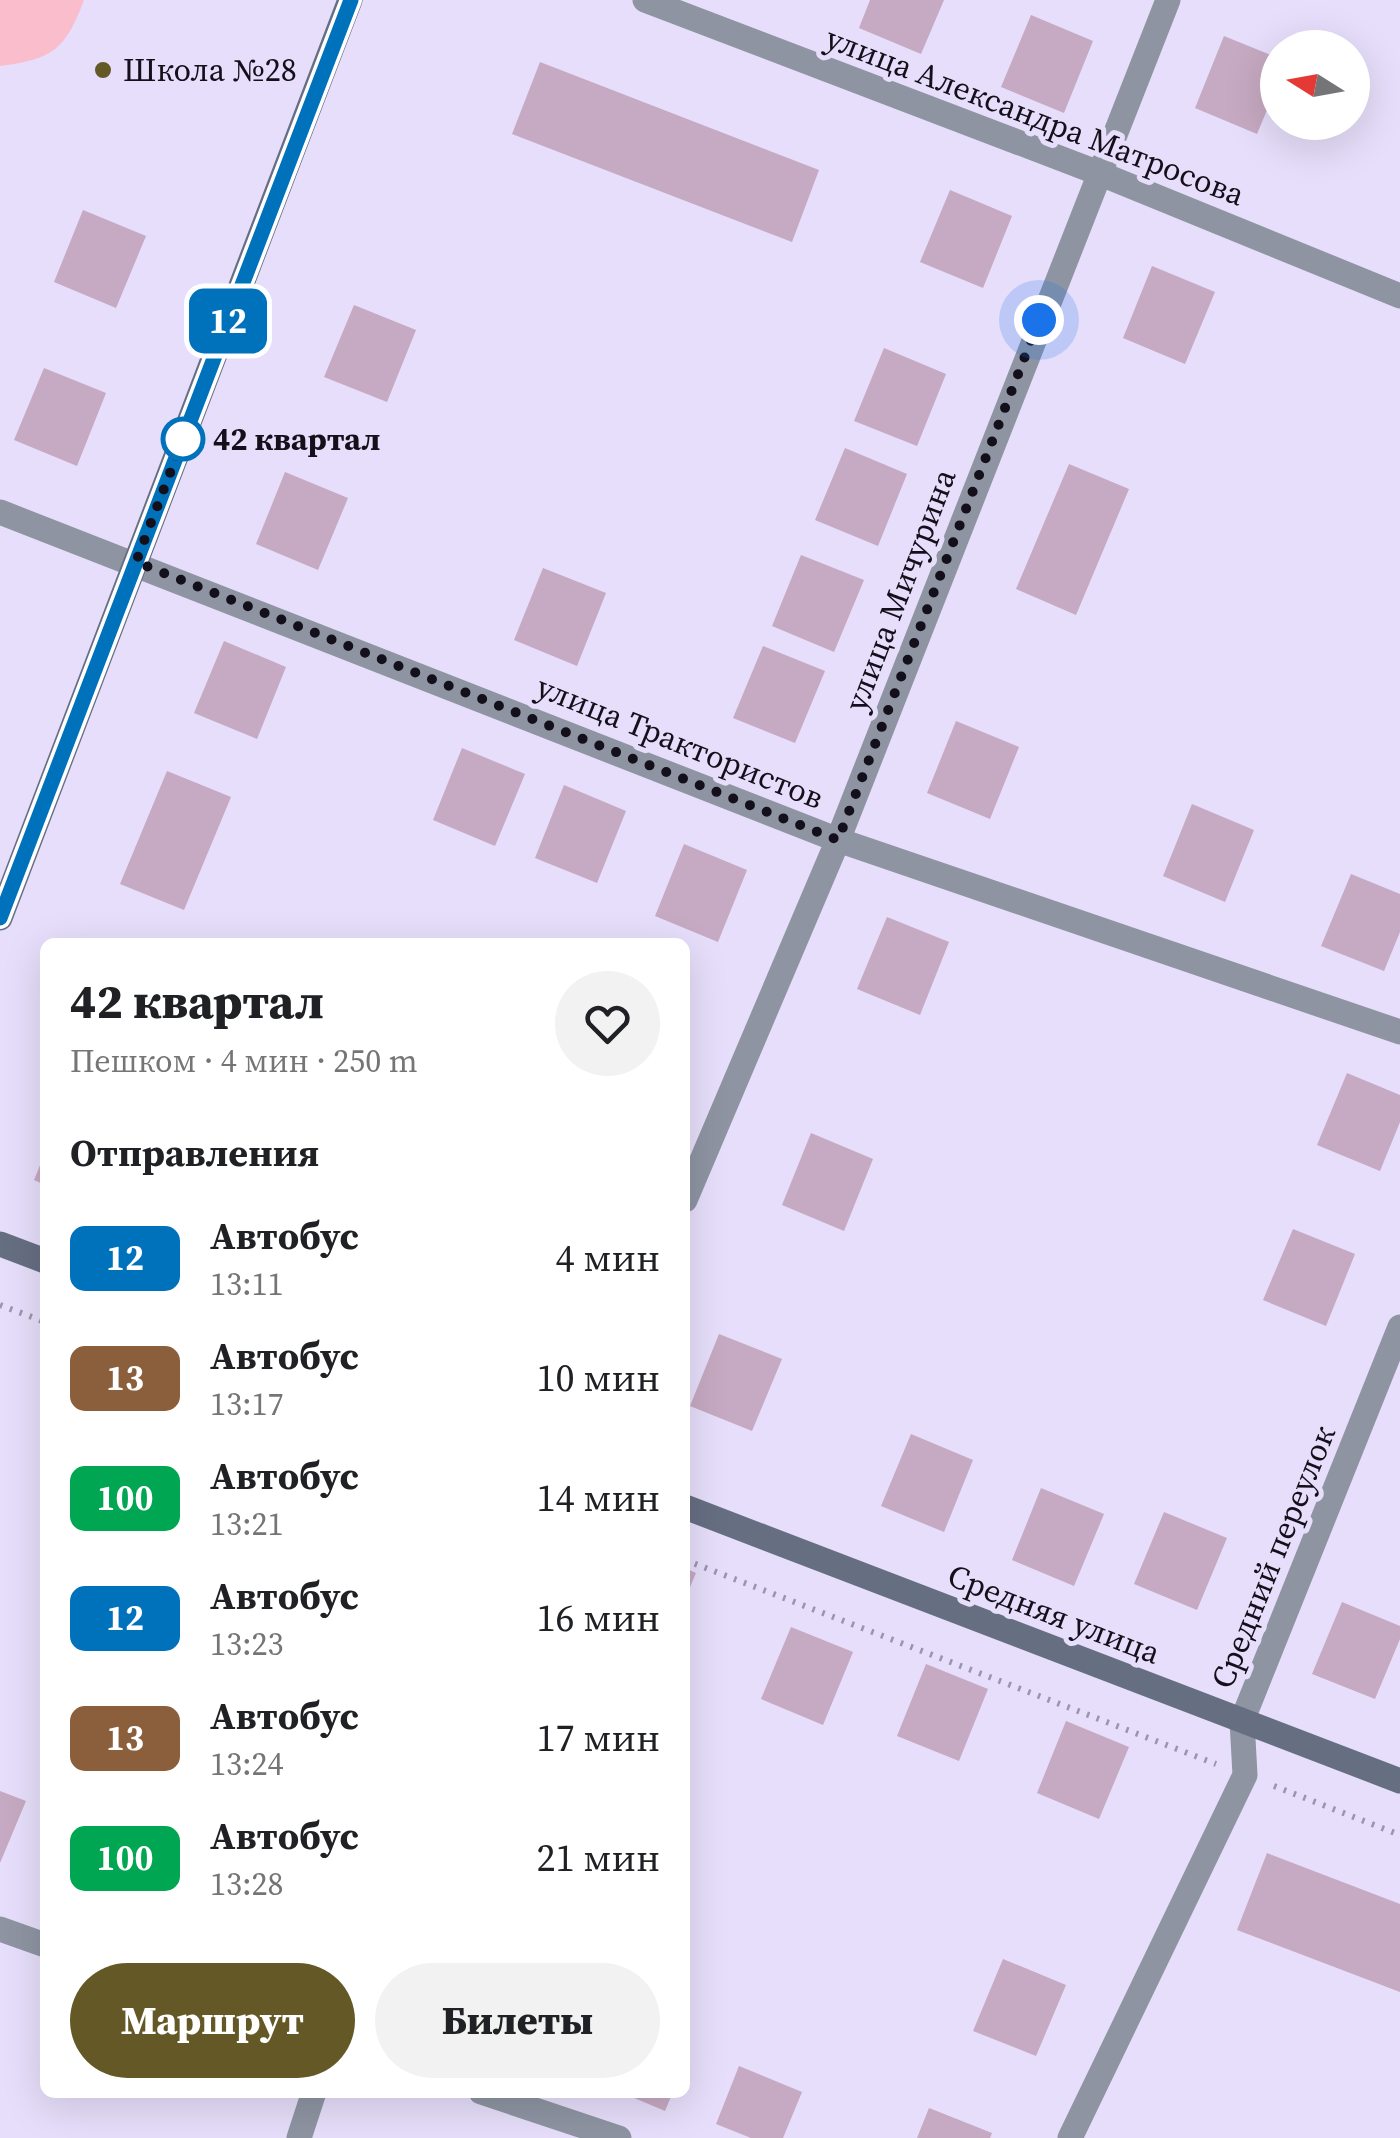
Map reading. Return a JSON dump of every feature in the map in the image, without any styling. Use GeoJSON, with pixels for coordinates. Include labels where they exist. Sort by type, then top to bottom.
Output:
{"type":"FeatureCollection","features":[{"type":"Feature","properties":{"kind":"main road"},"geometry":{"type":"LineString","coordinates":[[0,918],[350,0]]}},
{"type":"Feature","properties":{"kind":"main road"},"geometry":{"type":"LineString","coordinates":[[0,1244],[40,1259]]}},
{"type":"Feature","properties":{"kind":"main road","name":"Средняя улица"},"geometry":{"type":"LineString","coordinates":[[690,1509],[1400,1781]]}},
{"type":"Feature","properties":{"kind":"street","name":"улица Александра Матросова"},"geometry":{"type":"LineString","coordinates":[[645,0],[1096,172],[1400,296]]}},
{"type":"Feature","properties":{"kind":"street","name":"улица Мичурина"},"geometry":{"type":"LineString","coordinates":[[690,1188],[838,840],[1096,172],[1168,0]]}},
{"type":"Feature","properties":{"kind":"street","name":"улица Трактористов"},"geometry":{"type":"LineString","coordinates":[[0,512],[136,562],[838,840],[1400,1032]]}},
{"type":"Feature","properties":{"kind":"street","name":"Средний переулок"},"geometry":{"type":"LineString","coordinates":[[1070,2138],[1244,1775],[1242,1720],[1400,1326]]}},
{"type":"Feature","properties":{"kind":"street"},"geometry":{"type":"LineString","coordinates":[[0,1929],[40,1943]]}},
{"type":"Feature","properties":{"kind":"street"},"geometry":{"type":"LineString","coordinates":[[299,2138],[312,2098]]}},
{"type":"Feature","properties":{"kind":"street"},"geometry":{"type":"LineString","coordinates":[[499,2098],[619,2138]]}},
{"type":"Feature","properties":{"kind":"path"},"geometry":{"type":"LineString","coordinates":[[0,1305],[40,1320]]}},
{"type":"Feature","properties":{"kind":"path"},"geometry":{"type":"LineString","coordinates":[[690,1562],[1400,1835]]}},
{"type":"Feature","properties":{"kind":"shaded area"},"geometry":{"type":"Polygon","coordinates":[[[0,0],[84,0],[70,30],[55,49],[33,60],[0,66],[0,0]]]}},
{"type":"Feature","properties":{"kind":"building"},"geometry":{"type":"Polygon","coordinates":[[[870,0],[944,0],[921,54],[859,28],[870,0]]]}},
{"type":"Feature","properties":{"kind":"building"},"geometry":{"type":"Polygon","coordinates":[[[1031,15],[1093,41],[1064,113],[1001,87],[1031,15]]]}},
{"type":"Feature","properties":{"kind":"building"},"geometry":{"type":"Polygon","coordinates":[[[1224,36],[1260,51],[1257,134],[1195,108],[1224,36]]]}},
{"type":"Feature","properties":{"kind":"building"},"geometry":{"type":"Polygon","coordinates":[[[540,62],[819,170],[792,242],[512,134],[540,62]]]}},
{"type":"Feature","properties":{"kind":"building"},"geometry":{"type":"Polygon","coordinates":[[[950,190],[1012,216],[983,288],[920,262],[950,190]]]}},
{"type":"Feature","properties":{"kind":"building"},"geometry":{"type":"Polygon","coordinates":[[[83,210],[146,236],[116,308],[54,282],[83,210]]]}},
{"type":"Feature","properties":{"kind":"building"},"geometry":{"type":"Polygon","coordinates":[[[1152,266],[1215,292],[1185,364],[1123,338],[1152,266]]]}},
{"type":"Feature","properties":{"kind":"building"},"geometry":{"type":"Polygon","coordinates":[[[354,305],[416,330],[387,402],[324,377],[354,305]]]}},
{"type":"Feature","properties":{"kind":"building"},"geometry":{"type":"Polygon","coordinates":[[[884,348],[946,374],[917,446],[854,421],[884,348]]]}},
{"type":"Feature","properties":{"kind":"building"},"geometry":{"type":"Polygon","coordinates":[[[44,368],[106,393],[77,466],[14,440],[44,368]]]}},
{"type":"Feature","properties":{"kind":"building"},"geometry":{"type":"Polygon","coordinates":[[[845,448],[907,474],[878,546],[815,520],[845,448]]]}},
{"type":"Feature","properties":{"kind":"building"},"geometry":{"type":"Polygon","coordinates":[[[1069,464],[1129,489],[1076,615],[1016,589],[1069,464]]]}},
{"type":"Feature","properties":{"kind":"building"},"geometry":{"type":"Polygon","coordinates":[[[285,472],[348,498],[318,570],[256,544],[285,472]]]}},
{"type":"Feature","properties":{"kind":"building"},"geometry":{"type":"Polygon","coordinates":[[[801,555],[864,580],[834,652],[772,626],[801,555]]]}},
{"type":"Feature","properties":{"kind":"building"},"geometry":{"type":"Polygon","coordinates":[[[543,568],[606,593],[577,666],[514,640],[543,568]]]}},
{"type":"Feature","properties":{"kind":"building"},"geometry":{"type":"Polygon","coordinates":[[[224,641],[286,667],[257,739],[194,713],[224,641]]]}},
{"type":"Feature","properties":{"kind":"building"},"geometry":{"type":"Polygon","coordinates":[[[763,646],[825,671],[795,743],[733,718],[763,646]]]}},
{"type":"Feature","properties":{"kind":"building"},"geometry":{"type":"Polygon","coordinates":[[[956,721],[1019,747],[990,819],[927,793],[956,721]]]}},
{"type":"Feature","properties":{"kind":"building"},"geometry":{"type":"Polygon","coordinates":[[[462,748],[525,774],[495,846],[433,820],[462,748]]]}},
{"type":"Feature","properties":{"kind":"building"},"geometry":{"type":"Polygon","coordinates":[[[167,771],[231,797],[184,910],[120,884],[167,771]]]}},
{"type":"Feature","properties":{"kind":"building"},"geometry":{"type":"Polygon","coordinates":[[[564,785],[626,811],[597,883],[535,858],[564,785]]]}},
{"type":"Feature","properties":{"kind":"building"},"geometry":{"type":"Polygon","coordinates":[[[1192,804],[1254,830],[1225,902],[1163,876],[1192,804]]]}},
{"type":"Feature","properties":{"kind":"building"},"geometry":{"type":"Polygon","coordinates":[[[684,844],[747,870],[718,942],[655,916],[684,844]]]}},
{"type":"Feature","properties":{"kind":"building"},"geometry":{"type":"Polygon","coordinates":[[[1351,874],[1400,894],[1400,932],[1384,971],[1321,946],[1351,874]]]}},
{"type":"Feature","properties":{"kind":"building"},"geometry":{"type":"Polygon","coordinates":[[[887,917],[949,942],[920,1015],[857,989],[887,917]]]}},
{"type":"Feature","properties":{"kind":"building"},"geometry":{"type":"Polygon","coordinates":[[[1347,1073],[1400,1095],[1400,1122],[1380,1171],[1317,1145],[1347,1073]]]}},
{"type":"Feature","properties":{"kind":"building"},"geometry":{"type":"Polygon","coordinates":[[[811,1133],[873,1159],[844,1231],[782,1205],[811,1133]]]}},
{"type":"Feature","properties":{"kind":"building"},"geometry":{"type":"Polygon","coordinates":[[[1293,1229],[1355,1254],[1326,1326],[1263,1300],[1293,1229]]]}},
{"type":"Feature","properties":{"kind":"building"},"geometry":{"type":"Polygon","coordinates":[[[719,1334],[782,1359],[752,1431],[690,1406],[719,1334]]]}},
{"type":"Feature","properties":{"kind":"building"},"geometry":{"type":"Polygon","coordinates":[[[911,1434],[973,1460],[944,1532],[881,1506],[911,1434]]]}},
{"type":"Feature","properties":{"kind":"building"},"geometry":{"type":"Polygon","coordinates":[[[1041,1488],[1104,1514],[1074,1586],[1012,1560],[1041,1488]]]}},
{"type":"Feature","properties":{"kind":"building"},"geometry":{"type":"Polygon","coordinates":[[[1164,1512],[1227,1538],[1197,1610],[1134,1584],[1164,1512]]]}},
{"type":"Feature","properties":{"kind":"building"},"geometry":{"type":"Polygon","coordinates":[[[1342,1602],[1400,1626],[1400,1639],[1375,1699],[1312,1674],[1342,1602]]]}},
{"type":"Feature","properties":{"kind":"building"},"geometry":{"type":"Polygon","coordinates":[[[791,1627],[853,1652],[823,1725],[761,1699],[791,1627]]]}},
{"type":"Feature","properties":{"kind":"building"},"geometry":{"type":"Polygon","coordinates":[[[926,1664],[988,1689],[959,1761],[897,1736],[926,1664]]]}},
{"type":"Feature","properties":{"kind":"building"},"geometry":{"type":"Polygon","coordinates":[[[1066,1721],[1129,1747],[1099,1819],[1037,1793],[1066,1721]]]}},
{"type":"Feature","properties":{"kind":"building"},"geometry":{"type":"Polygon","coordinates":[[[0,1791],[26,1801],[0,1863],[0,1791]]]}},
{"type":"Feature","properties":{"kind":"building"},"geometry":{"type":"Polygon","coordinates":[[[1267,1853],[1400,1904],[1400,1992],[1237,1930],[1267,1853]]]}},
{"type":"Feature","properties":{"kind":"building"},"geometry":{"type":"Polygon","coordinates":[[[1003,1959],[1066,1985],[1036,2056],[973,2031],[1003,1959]]]}},
{"type":"Feature","properties":{"kind":"building"},"geometry":{"type":"Polygon","coordinates":[[[739,2066],[802,2092],[783,2138],[751,2138],[716,2124],[739,2066]]]}},
{"type":"Feature","properties":{"kind":"building"},"geometry":{"type":"Polygon","coordinates":[[[634,2098],[670,2098],[665,2111],[634,2098]]]}},
{"type":"Feature","properties":{"kind":"building"},"geometry":{"type":"Polygon","coordinates":[[[929,2108],[992,2133],[990,2138],[917,2138],[929,2108]]]}},
{"type":"Feature","properties":{"kind":"bus line","name":"12"},"geometry":{"type":"LineString","coordinates":[[0,918],[351,0]]}},
{"type":"Feature","properties":{"kind":"place","name":"Школа №28"},"geometry":{"type":"Point","coordinates":[103,70]}},
{"type":"Feature","properties":{"kind":"place","name":"42 квартал"},"geometry":{"type":"Point","coordinates":[183,439]}},
{"type":"Feature","properties":{"kind":"route"},"geometry":{"type":"LineString","coordinates":[[183,439],[136,562],[838,840],[1039,320]]}}]}
